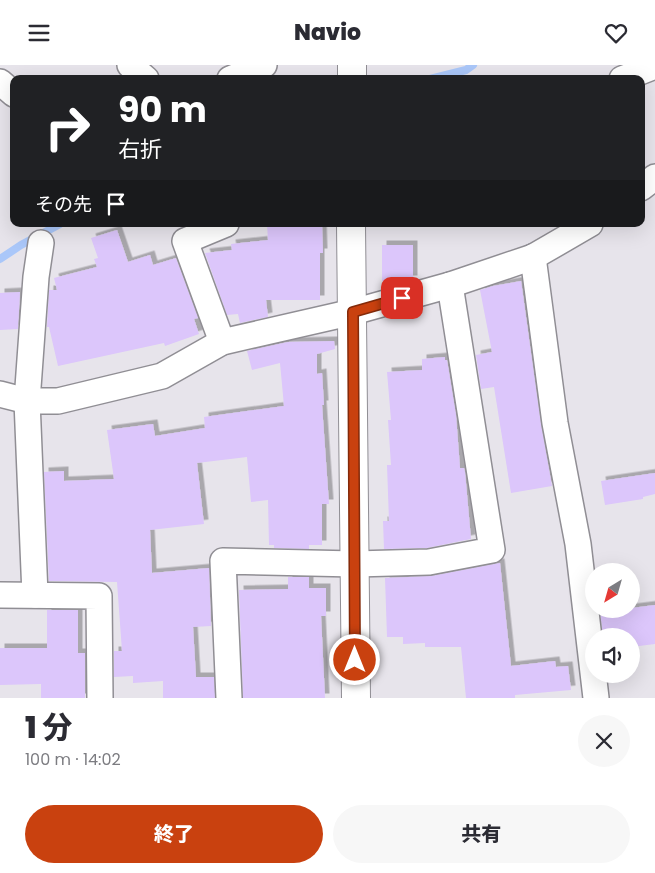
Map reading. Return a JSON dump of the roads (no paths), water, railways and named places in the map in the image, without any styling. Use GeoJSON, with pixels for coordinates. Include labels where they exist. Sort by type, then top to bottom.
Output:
{"type":"FeatureCollection","features":[{"type":"Feature","properties":{"kind":"street"},"geometry":{"type":"LineString","coordinates":[[130,65],[141,75]]}},
{"type":"Feature","properties":{"kind":"street"},"geometry":{"type":"LineString","coordinates":[[240,75],[264,65]]}},
{"type":"Feature","properties":{"kind":"street"},"geometry":{"type":"LineString","coordinates":[[632,75],[655,66]]}},
{"type":"Feature","properties":{"kind":"street"},"geometry":{"type":"LineString","coordinates":[[0,82],[10,91]]}},
{"type":"Feature","properties":{"kind":"street"},"geometry":{"type":"LineString","coordinates":[[645,185],[655,177]]}},
{"type":"Feature","properties":{"kind":"street"},"geometry":{"type":"LineString","coordinates":[[219,227],[186,241],[222,342]]}},
{"type":"Feature","properties":{"kind":"street"},"geometry":{"type":"LineString","coordinates":[[351,227],[356,698]]}},
{"type":"Feature","properties":{"kind":"street"},"geometry":{"type":"LineString","coordinates":[[0,393],[27,401],[58,401],[162,377],[222,342],[353,312],[450,285],[533,257],[583,227]]}},
{"type":"Feature","properties":{"kind":"street"},"geometry":{"type":"LineString","coordinates":[[35,595],[27,401],[36,277],[41,243]]}},
{"type":"Feature","properties":{"kind":"street"},"geometry":{"type":"LineString","coordinates":[[533,257],[555,423],[578,543],[596,698]]}},
{"type":"Feature","properties":{"kind":"street"},"geometry":{"type":"LineString","coordinates":[[229,698],[223,561],[355,564],[429,562],[492,550],[450,285]]}},
{"type":"Feature","properties":{"kind":"street"},"geometry":{"type":"LineString","coordinates":[[0,595],[99,596],[100,698]]}},
{"type":"Feature","properties":{"kind":"waterway"},"geometry":{"type":"LineString","coordinates":[[446,75],[466,70],[473,65]]}},
{"type":"Feature","properties":{"kind":"waterway"},"geometry":{"type":"LineString","coordinates":[[0,259],[54,227]]}}]}
